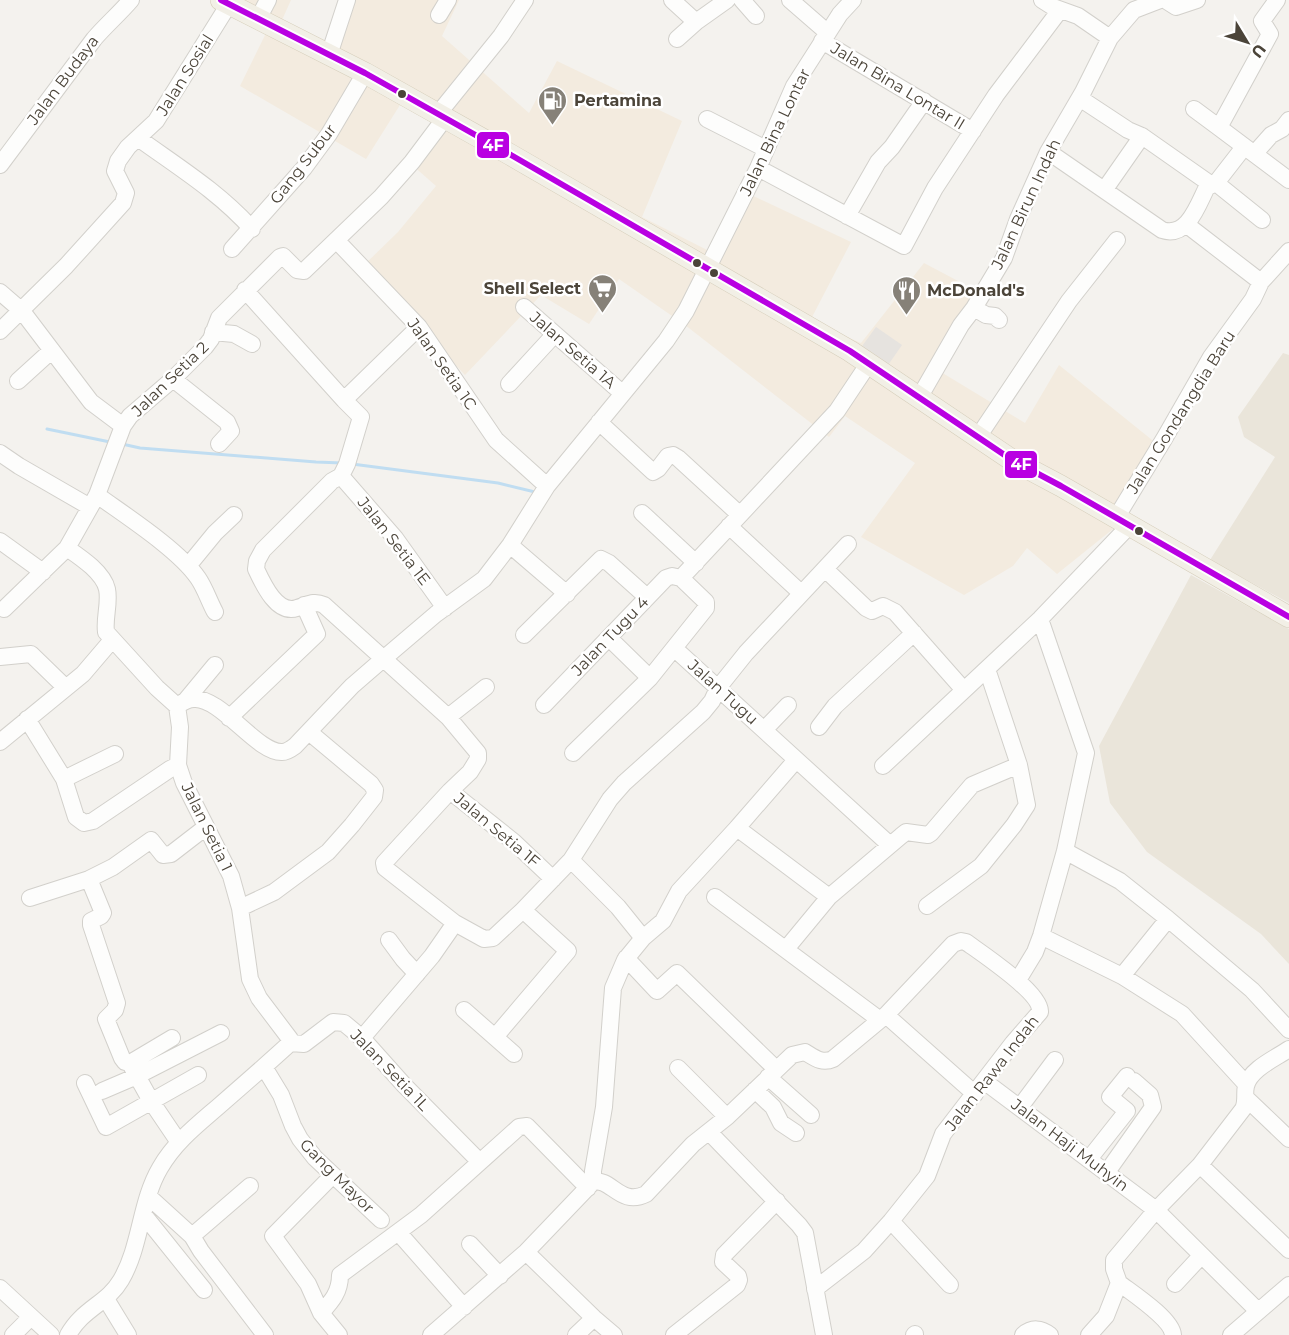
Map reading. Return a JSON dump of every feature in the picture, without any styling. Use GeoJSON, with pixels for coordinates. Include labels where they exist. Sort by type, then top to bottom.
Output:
{"type":"FeatureCollection","features":[{"type":"Feature","properties":{"kind":"main road"},"geometry":{"type":"LineString","coordinates":[[225,2],[365,73],[707,269],[869,363],[1012,460],[1289,617]]}},
{"type":"Feature","properties":{"kind":"street","name":"Jalan Budaya"},"geometry":{"type":"LineString","coordinates":[[0,165],[94,39],[131,0]]}},
{"type":"Feature","properties":{"kind":"street"},"geometry":{"type":"LineString","coordinates":[[258,19],[268,0]]}},
{"type":"Feature","properties":{"kind":"street"},"geometry":{"type":"LineString","coordinates":[[329,55],[347,0]]}},
{"type":"Feature","properties":{"kind":"street"},"geometry":{"type":"LineString","coordinates":[[439,15],[448,0]]}},
{"type":"Feature","properties":{"kind":"street","name":"Jalan Setia 2"},"geometry":{"type":"LineString","coordinates":[[4,609],[67,548],[94,501],[119,437],[130,417],[173,380],[205,347],[211,339],[219,318],[281,256],[297,270],[304,271],[337,241],[411,164],[441,116],[525,0]]}},
{"type":"Feature","properties":{"kind":"street"},"geometry":{"type":"LineString","coordinates":[[672,0],[696,21]]}},
{"type":"Feature","properties":{"kind":"street"},"geometry":{"type":"LineString","coordinates":[[677,39],[696,21],[727,0]]}},
{"type":"Feature","properties":{"kind":"street"},"geometry":{"type":"LineString","coordinates":[[742,0],[756,16]]}},
{"type":"Feature","properties":{"kind":"street","name":"Jalan Bina Lontar II"},"geometry":{"type":"LineString","coordinates":[[790,0],[825,37],[973,131]]}},
{"type":"Feature","properties":{"kind":"street","name":"Jalan Bina Lontar"},"geometry":{"type":"LineString","coordinates":[[707,269],[758,168],[794,86],[840,14],[853,0]]}},
{"type":"Feature","properties":{"kind":"street"},"geometry":{"type":"LineString","coordinates":[[1042,0],[1060,10],[1078,16],[1110,38]]}},
{"type":"Feature","properties":{"kind":"street","name":"Jalan Birun Indah"},"geometry":{"type":"LineString","coordinates":[[919,398],[960,325],[974,308],[1004,258],[1018,219],[1048,152],[1083,97],[1110,38],[1134,10],[1160,0]]}},
{"type":"Feature","properties":{"kind":"street"},"geometry":{"type":"LineString","coordinates":[[1165,0],[1175,7],[1197,0]]}},
{"type":"Feature","properties":{"kind":"street"},"geometry":{"type":"LineString","coordinates":[[1221,129],[1222,122],[1270,34],[1262,21],[1277,0]]}},
{"type":"Feature","properties":{"kind":"street","name":"Jalan Sosial"},"geometry":{"type":"LineString","coordinates":[[22,311],[123,203],[126,194],[115,171],[118,161],[156,121],[225,2]]}},
{"type":"Feature","properties":{"kind":"street"},"geometry":{"type":"LineString","coordinates":[[758,168],[904,246],[935,188],[1019,63],[1060,10]]}},
{"type":"Feature","properties":{"kind":"street","name":"Gang Subur"},"geometry":{"type":"LineString","coordinates":[[232,249],[252,229],[329,135],[365,73]]}},
{"type":"Feature","properties":{"kind":"street"},"geometry":{"type":"LineString","coordinates":[[1083,97],[1125,121]]}},
{"type":"Feature","properties":{"kind":"street"},"geometry":{"type":"LineString","coordinates":[[1083,97],[1128,130],[1142,136],[1213,183],[1262,220]]}},
{"type":"Feature","properties":{"kind":"street"},"geometry":{"type":"LineString","coordinates":[[847,216],[878,162],[892,147],[924,101]]}},
{"type":"Feature","properties":{"kind":"street"},"geometry":{"type":"LineString","coordinates":[[1194,109],[1289,180]]}},
{"type":"Feature","properties":{"kind":"street"},"geometry":{"type":"LineString","coordinates":[[707,119],[766,149]]}},
{"type":"Feature","properties":{"kind":"street"},"geometry":{"type":"LineString","coordinates":[[1056,157],[1162,230],[1174,232],[1186,225],[1213,183],[1250,150],[1282,129],[1289,120]]}},
{"type":"Feature","properties":{"kind":"street"},"geometry":{"type":"LineString","coordinates":[[1105,189],[1142,136]]}},
{"type":"Feature","properties":{"kind":"street"},"geometry":{"type":"LineString","coordinates":[[138,138],[210,188],[252,229]]}},
{"type":"Feature","properties":{"kind":"street"},"geometry":{"type":"LineString","coordinates":[[1186,225],[1261,282]]}},
{"type":"Feature","properties":{"kind":"street"},"geometry":{"type":"LineString","coordinates":[[978,437],[1069,301],[1118,240]]}},
{"type":"Feature","properties":{"kind":"street","name":"Jalan Setia 1C"},"geometry":{"type":"LineString","coordinates":[[337,241],[419,327],[496,440],[547,486]]}},
{"type":"Feature","properties":{"kind":"street","name":"Jalan Gondangdia Baru"},"geometry":{"type":"LineString","coordinates":[[1123,521],[1164,439],[1211,357],[1253,299],[1261,282],[1289,251]]}},
{"type":"Feature","properties":{"kind":"street"},"geometry":{"type":"LineString","coordinates":[[67,548],[82,558],[101,577],[107,588],[107,609],[104,622],[106,632],[157,688],[182,703],[203,699],[267,747],[282,752],[295,746],[352,686],[382,660],[484,579],[510,545],[547,486],[676,327],[707,269]]}},
{"type":"Feature","properties":{"kind":"street"},"geometry":{"type":"LineString","coordinates":[[245,290],[344,400],[360,414],[346,466]]}},
{"type":"Feature","properties":{"kind":"street"},"geometry":{"type":"LineString","coordinates":[[0,292],[22,311],[119,437]]}},
{"type":"Feature","properties":{"kind":"street","name":"Jalan Setia 1A"},"geometry":{"type":"LineString","coordinates":[[524,307],[622,393]]}},
{"type":"Feature","properties":{"kind":"street"},"geometry":{"type":"LineString","coordinates":[[974,308],[999,320]]}},
{"type":"Feature","properties":{"kind":"street"},"geometry":{"type":"LineString","coordinates":[[0,331],[22,311]]}},
{"type":"Feature","properties":{"kind":"street"},"geometry":{"type":"LineString","coordinates":[[344,400],[419,327]]}},
{"type":"Feature","properties":{"kind":"street"},"geometry":{"type":"LineString","coordinates":[[213,332],[231,333],[252,344]]}},
{"type":"Feature","properties":{"kind":"street"},"geometry":{"type":"LineString","coordinates":[[509,384],[554,334]]}},
{"type":"Feature","properties":{"kind":"street"},"geometry":{"type":"LineString","coordinates":[[18,381],[51,351]]}},
{"type":"Feature","properties":{"kind":"street"},"geometry":{"type":"LineString","coordinates":[[681,578],[837,411],[869,363]]}},
{"type":"Feature","properties":{"kind":"street"},"geometry":{"type":"LineString","coordinates":[[173,380],[227,422],[231,431],[219,444]]}},
{"type":"Feature","properties":{"kind":"street"},"geometry":{"type":"LineString","coordinates":[[599,422],[653,472],[668,456],[673,455],[678,458],[801,592]]}},
{"type":"Feature","properties":{"kind":"street"},"geometry":{"type":"LineString","coordinates":[[0,453],[19,466],[94,501],[159,541],[188,566],[203,586],[215,612]]}},
{"type":"Feature","properties":{"kind":"street","name":"Jalan Setia 1F"},"geometry":{"type":"LineString","coordinates":[[346,466],[263,550],[257,561],[258,574],[277,603],[287,609],[318,602],[324,605],[447,717],[474,746],[478,759],[470,772],[450,791],[514,842],[553,879],[571,860],[610,799],[640,768],[703,712],[712,701],[718,688],[747,653],[801,592],[848,544]]}},
{"type":"Feature","properties":{"kind":"street","name":"Jalan Setia 1E"},"geometry":{"type":"LineString","coordinates":[[346,466],[445,608]]}},
{"type":"Feature","properties":{"kind":"street"},"geometry":{"type":"LineString","coordinates":[[642,513],[696,562]]}},
{"type":"Feature","properties":{"kind":"street"},"geometry":{"type":"LineString","coordinates":[[188,566],[215,533],[234,515]]}},
{"type":"Feature","properties":{"kind":"street"},"geometry":{"type":"LineString","coordinates":[[883,766],[1040,619],[1096,563],[1123,521]]}},
{"type":"Feature","properties":{"kind":"street"},"geometry":{"type":"LineString","coordinates":[[0,542],[43,572]]}},
{"type":"Feature","properties":{"kind":"street"},"geometry":{"type":"LineString","coordinates":[[510,545],[567,594]]}},
{"type":"Feature","properties":{"kind":"street"},"geometry":{"type":"LineString","coordinates":[[524,635],[601,560],[609,563],[648,597]]}},
{"type":"Feature","properties":{"kind":"street"},"geometry":{"type":"LineString","coordinates":[[825,569],[866,608],[872,611],[884,606],[891,609],[963,689]]}},
{"type":"Feature","properties":{"kind":"street","name":"Jalan Tugu 4"},"geometry":{"type":"LineString","coordinates":[[544,705],[669,577],[681,578]]}},
{"type":"Feature","properties":{"kind":"street","name":"Jalan Tugu"},"geometry":{"type":"LineString","coordinates":[[681,578],[706,604],[675,649],[890,845]]}},
{"type":"Feature","properties":{"kind":"street"},"geometry":{"type":"LineString","coordinates":[[229,718],[316,634],[304,605]]}},
{"type":"Feature","properties":{"kind":"street"},"geometry":{"type":"LineString","coordinates":[[430,1335],[526,1252],[591,1185],[602,1182],[630,1198],[638,1198],[646,1194],[693,1144],[727,1117],[792,1055],[805,1052],[820,1061],[827,1062],[833,1059],[883,1017],[957,941],[966,942],[1018,980],[1035,952],[1041,936],[1065,850],[1086,753],[1040,619]]}},
{"type":"Feature","properties":{"kind":"street"},"geometry":{"type":"LineString","coordinates":[[819,727],[835,706],[914,633]]}},
{"type":"Feature","properties":{"kind":"street"},"geometry":{"type":"LineString","coordinates":[[609,638],[650,678]]}},
{"type":"Feature","properties":{"kind":"street"},"geometry":{"type":"LineString","coordinates":[[0,742],[83,674],[112,640]]}},
{"type":"Feature","properties":{"kind":"street"},"geometry":{"type":"LineString","coordinates":[[573,753],[650,678],[675,649]]}},
{"type":"Feature","properties":{"kind":"street"},"geometry":{"type":"LineString","coordinates":[[0,657],[31,654],[66,688]]}},
{"type":"Feature","properties":{"kind":"street"},"geometry":{"type":"LineString","coordinates":[[182,703],[215,665]]}},
{"type":"Feature","properties":{"kind":"street"},"geometry":{"type":"LineString","coordinates":[[927,906],[981,866],[1027,805],[1019,765],[987,669]]}},
{"type":"Feature","properties":{"kind":"street"},"geometry":{"type":"LineString","coordinates":[[447,717],[486,687]]}},
{"type":"Feature","properties":{"kind":"street","name":"Jalan Setia 1"},"geometry":{"type":"LineString","coordinates":[[182,703],[178,765],[184,783],[227,868],[240,908],[250,979],[259,998],[289,1036],[290,1043]]}},
{"type":"Feature","properties":{"kind":"street"},"geometry":{"type":"LineString","coordinates":[[764,730],[788,705]]}},
{"type":"Feature","properties":{"kind":"street"},"geometry":{"type":"LineString","coordinates":[[27,719],[64,779],[76,817],[84,823],[88,823],[178,765]]}},
{"type":"Feature","properties":{"kind":"street"},"geometry":{"type":"LineString","coordinates":[[240,908],[274,892],[328,852],[374,797],[375,790],[371,784],[309,732]]}},
{"type":"Feature","properties":{"kind":"street"},"geometry":{"type":"LineString","coordinates":[[64,779],[115,754]]}},
{"type":"Feature","properties":{"kind":"street"},"geometry":{"type":"LineString","coordinates":[[591,1185],[604,1107],[613,988],[626,958],[643,938],[663,921],[679,891],[796,760]]}},
{"type":"Feature","properties":{"kind":"street"},"geometry":{"type":"LineString","coordinates":[[786,949],[829,897],[906,832],[928,835],[972,785],[1019,765]]}},
{"type":"Feature","properties":{"kind":"street"},"geometry":{"type":"LineString","coordinates":[[450,791],[384,863],[386,868],[455,923],[484,939],[489,939],[524,910],[553,879]]}},
{"type":"Feature","properties":{"kind":"street"},"geometry":{"type":"LineString","coordinates":[[30,898],[89,879],[113,867],[151,840],[164,855],[171,854],[206,827]]}},
{"type":"Feature","properties":{"kind":"street"},"geometry":{"type":"LineString","coordinates":[[737,828],[829,897]]}},
{"type":"Feature","properties":{"kind":"street"},"geometry":{"type":"LineString","coordinates":[[1065,850],[1105,871],[1168,919],[1252,990],[1289,1030]]}},
{"type":"Feature","properties":{"kind":"street"},"geometry":{"type":"LineString","coordinates":[[571,860],[618,907],[643,938]]}},
{"type":"Feature","properties":{"kind":"street"},"geometry":{"type":"LineString","coordinates":[[89,879],[103,913],[91,921],[91,925],[117,1003],[116,1010],[106,1018],[122,1058],[134,1070],[151,1101],[178,1141]]}},
{"type":"Feature","properties":{"kind":"street","name":"Jalan Haji Muhyin"},"geometry":{"type":"LineString","coordinates":[[715,897],[979,1088],[1020,1107],[1156,1209],[1257,1310]]}},
{"type":"Feature","properties":{"kind":"street"},"geometry":{"type":"LineString","coordinates":[[495,1037],[568,951],[524,910]]}},
{"type":"Feature","properties":{"kind":"street"},"geometry":{"type":"LineString","coordinates":[[1122,976],[1168,919]]}},
{"type":"Feature","properties":{"kind":"street"},"geometry":{"type":"LineString","coordinates":[[362,1038],[417,974],[455,923]]}},
{"type":"Feature","properties":{"kind":"street"},"geometry":{"type":"LineString","coordinates":[[1041,936],[1122,976],[1182,1014],[1289,1139]]}},
{"type":"Feature","properties":{"kind":"street"},"geometry":{"type":"LineString","coordinates":[[389,940],[417,974]]}},
{"type":"Feature","properties":{"kind":"street"},"geometry":{"type":"LineString","coordinates":[[626,958],[657,991],[677,973],[811,1115]]}},
{"type":"Feature","properties":{"kind":"street","name":"Jalan Rawa Indah"},"geometry":{"type":"LineString","coordinates":[[815,1288],[864,1251],[891,1221],[927,1176],[943,1134],[1040,1011],[1040,1004],[1018,980]]}},
{"type":"Feature","properties":{"kind":"street"},"geometry":{"type":"LineString","coordinates":[[464,1010],[514,1054]]}},
{"type":"Feature","properties":{"kind":"street","name":"Jalan Setia 1L"},"geometry":{"type":"LineString","coordinates":[[290,1043],[304,1044],[322,1029],[339,1021],[362,1038],[404,1085],[480,1162]]}},
{"type":"Feature","properties":{"kind":"street"},"geometry":{"type":"LineString","coordinates":[[134,1070],[221,1033]]}},
{"type":"Feature","properties":{"kind":"street"},"geometry":{"type":"LineString","coordinates":[[102,1091],[134,1070],[172,1038]]}},
{"type":"Feature","properties":{"kind":"street"},"geometry":{"type":"LineString","coordinates":[[68,1335],[78,1319],[106,1299],[122,1280],[148,1196],[160,1167],[178,1141],[290,1043]]}},
{"type":"Feature","properties":{"kind":"street"},"geometry":{"type":"LineString","coordinates":[[1173,1335],[1173,1330],[1163,1318],[1119,1283],[1114,1269],[1114,1260],[1156,1209],[1200,1165],[1243,1109],[1246,1091],[1254,1073],[1289,1049]]}},
{"type":"Feature","properties":{"kind":"street"},"geometry":{"type":"LineString","coordinates":[[1020,1107],[1055,1060]]}},
{"type":"Feature","properties":{"kind":"street","name":"Gang Mayor"},"geometry":{"type":"LineString","coordinates":[[264,1067],[281,1095],[296,1133],[315,1158],[381,1220]]}},
{"type":"Feature","properties":{"kind":"street"},"geometry":{"type":"LineString","coordinates":[[678,1068],[727,1117]]}},
{"type":"Feature","properties":{"kind":"street"},"geometry":{"type":"LineString","coordinates":[[85,1083],[106,1127],[198,1075]]}},
{"type":"Feature","properties":{"kind":"street"},"geometry":{"type":"LineString","coordinates":[[1089,1159],[1127,1111],[1110,1097],[1131,1079],[1150,1095],[1153,1107],[1107,1172]]}},
{"type":"Feature","properties":{"kind":"street"},"geometry":{"type":"LineString","coordinates":[[754,1090],[773,1107],[782,1123],[796,1133]]}},
{"type":"Feature","properties":{"kind":"street"},"geometry":{"type":"LineString","coordinates":[[321,1313],[334,1298],[340,1284],[340,1275],[421,1215],[519,1126],[527,1126],[591,1185]]}},
{"type":"Feature","properties":{"kind":"street"},"geometry":{"type":"LineString","coordinates":[[709,1132],[805,1233],[824,1335]]}},
{"type":"Feature","properties":{"kind":"street"},"geometry":{"type":"LineString","coordinates":[[1200,1165],[1289,1250]]}},
{"type":"Feature","properties":{"kind":"street"},"geometry":{"type":"LineString","coordinates":[[333,1175],[273,1236],[308,1284],[321,1313],[339,1335]]}},
{"type":"Feature","properties":{"kind":"street"},"geometry":{"type":"LineString","coordinates":[[192,1236],[250,1186]]}},
{"type":"Feature","properties":{"kind":"street"},"geometry":{"type":"LineString","coordinates":[[148,1196],[192,1236],[207,1260],[265,1335]]}},
{"type":"Feature","properties":{"kind":"street"},"geometry":{"type":"LineString","coordinates":[[674,1335],[737,1286],[740,1280],[723,1262],[723,1255],[777,1202]]}},
{"type":"Feature","properties":{"kind":"street"},"geometry":{"type":"LineString","coordinates":[[143,1214],[204,1290]]}},
{"type":"Feature","properties":{"kind":"street"},"geometry":{"type":"LineString","coordinates":[[891,1221],[950,1286]]}},
{"type":"Feature","properties":{"kind":"street"},"geometry":{"type":"LineString","coordinates":[[398,1232],[464,1307]]}},
{"type":"Feature","properties":{"kind":"street"},"geometry":{"type":"LineString","coordinates":[[470,1244],[500,1276]]}},
{"type":"Feature","properties":{"kind":"street"},"geometry":{"type":"LineString","coordinates":[[526,1252],[614,1335]]}},
{"type":"Feature","properties":{"kind":"street"},"geometry":{"type":"LineString","coordinates":[[1175,1284],[1201,1256]]}},
{"type":"Feature","properties":{"kind":"street"},"geometry":{"type":"LineString","coordinates":[[1089,1335],[1106,1316],[1119,1283]]}},
{"type":"Feature","properties":{"kind":"street"},"geometry":{"type":"LineString","coordinates":[[1231,1335],[1257,1310],[1289,1285]]}},
{"type":"Feature","properties":{"kind":"street"},"geometry":{"type":"LineString","coordinates":[[0,1288],[51,1335]]}},
{"type":"Feature","properties":{"kind":"street"},"geometry":{"type":"LineString","coordinates":[[106,1299],[128,1335]]}},
{"type":"Feature","properties":{"kind":"street"},"geometry":{"type":"LineString","coordinates":[[13,1335],[31,1317]]}},
{"type":"Feature","properties":{"kind":"street"},"geometry":{"type":"LineString","coordinates":[[576,1335],[594,1318]]}},
{"type":"Feature","properties":{"kind":"street"},"geometry":{"type":"LineString","coordinates":[[1023,1335],[1028,1330],[1039,1329],[1050,1335]]}},
{"type":"Feature","properties":{"kind":"shaded area"},"geometry":{"type":"Polygon","coordinates":[[[221,0],[291,0],[278,29],[329,55],[351,0],[459,0],[442,36],[529,113],[557,61],[682,121],[642,217],[713,253],[745,192],[851,242],[810,321],[861,343],[924,263],[977,291],[936,369],[1025,423],[1059,365],[1162,448],[1118,525],[1057,574],[1027,548],[1013,566],[964,595],[861,537],[915,463],[845,416],[829,437],[685,325],[619,279],[589,324],[541,295],[465,375],[362,267],[398,232],[436,186],[411,164],[445,118],[405,97],[366,159],[240,86],[270,25],[221,0]]]}},
{"type":"Feature","properties":{"kind":"shaded area"},"geometry":{"type":"Polygon","coordinates":[[[876,327],[902,345],[886,368],[860,349],[876,327]]]}},
{"type":"Feature","properties":{"kind":"shaded area"},"geometry":{"type":"Polygon","coordinates":[[[1283,353],[1289,355],[1289,603],[1210,560],[1275,457],[1244,437],[1238,417],[1283,353]]]}},
{"type":"Feature","properties":{"kind":"shaded area"},"geometry":{"type":"Polygon","coordinates":[[[1191,575],[1289,629],[1289,964],[1261,934],[1147,852],[1110,803],[1099,746],[1191,575]]]}},
{"type":"Feature","properties":{"kind":"waterway"},"geometry":{"type":"LineString","coordinates":[[47,429],[110,442]]}},
{"type":"Feature","properties":{"kind":"waterway"},"geometry":{"type":"LineString","coordinates":[[122,444],[140,448],[342,463]]}},
{"type":"Feature","properties":{"kind":"waterway"},"geometry":{"type":"LineString","coordinates":[[352,464],[498,483],[535,492]]}},
{"type":"Feature","properties":{"kind":"transit line","name":"4F"},"geometry":{"type":"LineString","coordinates":[[221,0],[365,73],[511,155],[850,351],[1012,460],[1289,617]]}},
{"type":"Feature","properties":{"kind":"place","name":"Pertamina"},"geometry":{"type":"Point","coordinates":[553,126]}},
{"type":"Feature","properties":{"kind":"place","name":"Shell Select"},"geometry":{"type":"Point","coordinates":[602,314]}},
{"type":"Feature","properties":{"kind":"place","name":"McDonald's"},"geometry":{"type":"Point","coordinates":[906,316]}}]}
